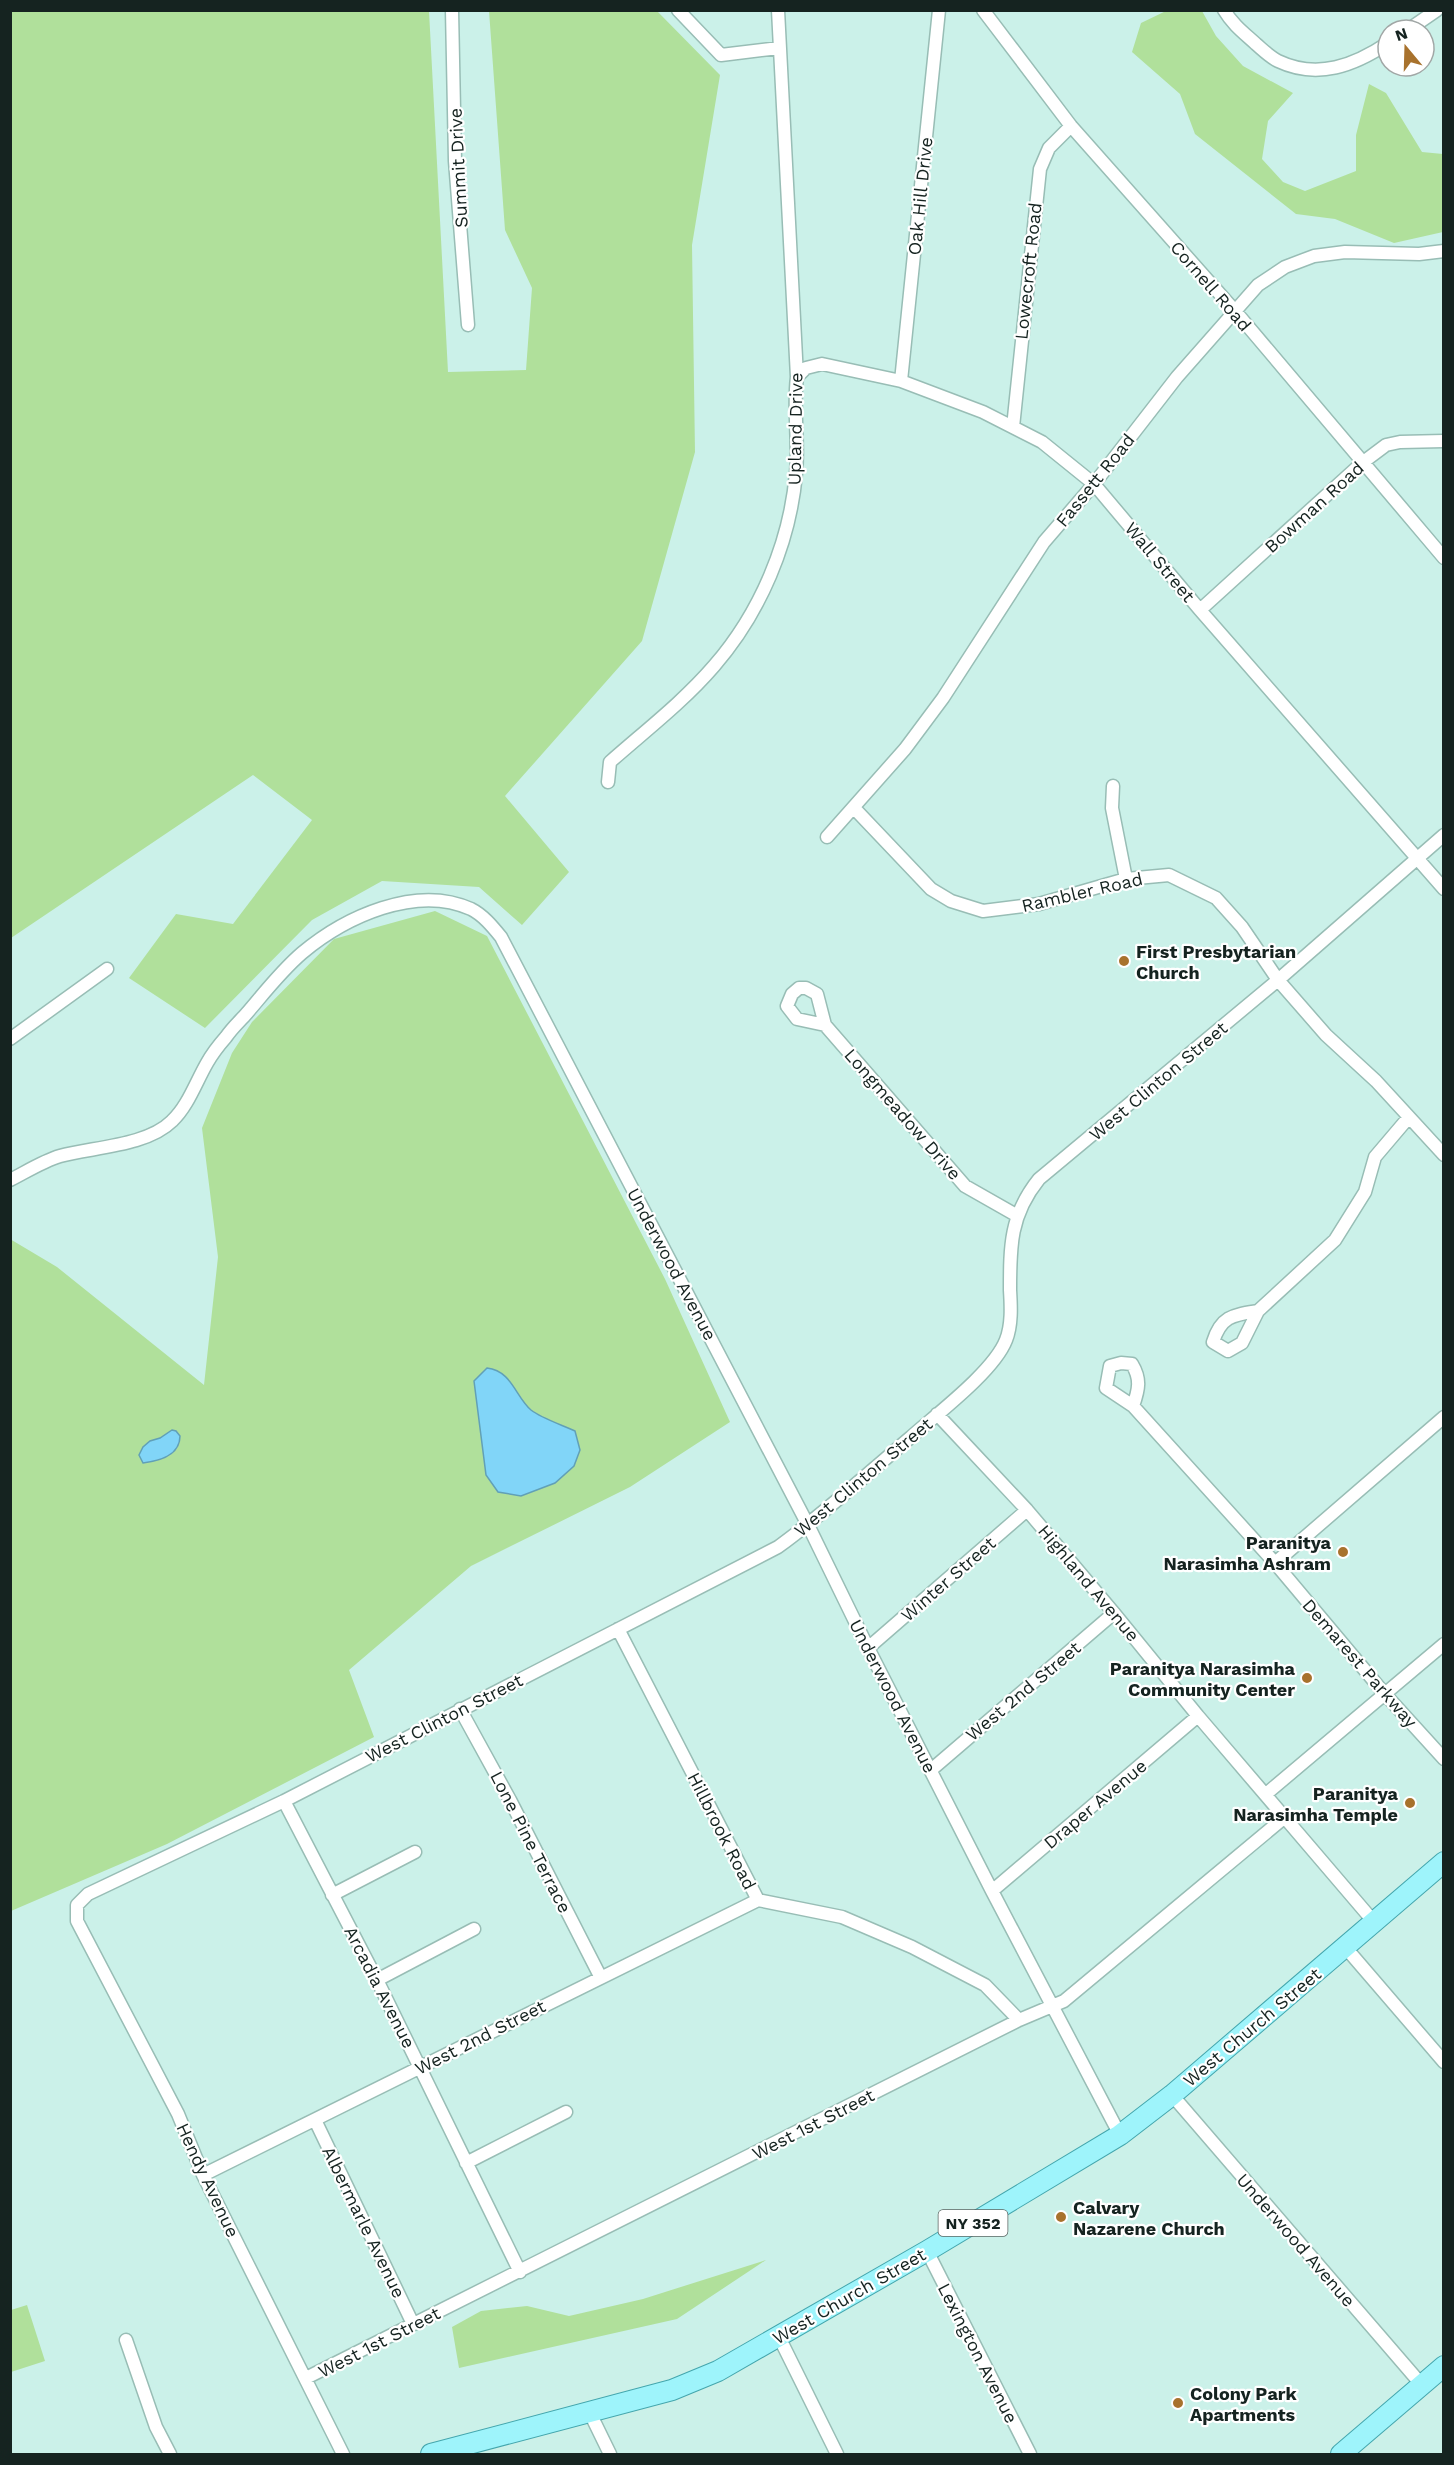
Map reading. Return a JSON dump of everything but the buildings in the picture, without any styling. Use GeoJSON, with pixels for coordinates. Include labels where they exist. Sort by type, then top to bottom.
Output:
{"type":"FeatureCollection","features":[{"type":"Feature","properties":{"kind":"main road","name":"West Church Street"},"geometry":{"type":"LineString","coordinates":[[431,2454],[672,2390],[718,2371],[927,2251],[1120,2135],[1172,2095],[1443,1863]]}},
{"type":"Feature","properties":{"kind":"main road"},"geometry":{"type":"LineString","coordinates":[[1341,2454],[1443,2366]]}},
{"type":"Feature","properties":{"kind":"street","name":"Summit Drive"},"geometry":{"type":"LineString","coordinates":[[452,10],[455,161],[468,325]]}},
{"type":"Feature","properties":{"kind":"street"},"geometry":{"type":"LineString","coordinates":[[678,10],[721,55],[779,48]]}},
{"type":"Feature","properties":{"kind":"street","name":"Upland Drive"},"geometry":{"type":"LineString","coordinates":[[608,782],[610,762],[690,692],[714,666],[754,608],[770,576],[788,519],[796,472],[794,400],[797,377],[778,10]]}},
{"type":"Feature","properties":{"kind":"street","name":"Oak Hill Drive"},"geometry":{"type":"LineString","coordinates":[[901,381],[939,10]]}},
{"type":"Feature","properties":{"kind":"street","name":"Cornell Road"},"geometry":{"type":"LineString","coordinates":[[982,10],[1071,126],[1235,311],[1443,558]]}},
{"type":"Feature","properties":{"kind":"street"},"geometry":{"type":"LineString","coordinates":[[1224,10],[1232,24],[1276,60],[1290,66],[1332,69],[1364,59],[1376,51]]}},
{"type":"Feature","properties":{"kind":"street","name":"Lowecroft Road"},"geometry":{"type":"LineString","coordinates":[[1013,427],[1040,169],[1049,148],[1071,126]]}},
{"type":"Feature","properties":{"kind":"street","name":"Fassett Road"},"geometry":{"type":"LineString","coordinates":[[827,837],[905,749],[943,698],[1044,542],[1094,484],[1177,377],[1258,285],[1285,267],[1314,256],[1345,252],[1419,254],[1443,251]]}},
{"type":"Feature","properties":{"kind":"street","name":"Wall Street"},"geometry":{"type":"LineString","coordinates":[[797,377],[806,368],[822,364],[901,381],[983,412],[1042,442],[1094,484],[1200,610],[1443,889]]}},
{"type":"Feature","properties":{"kind":"street","name":"Bowman Road"},"geometry":{"type":"LineString","coordinates":[[1200,610],[1362,463],[1386,445],[1400,442],[1443,441]]}},
{"type":"Feature","properties":{"kind":"street"},"geometry":{"type":"LineString","coordinates":[[1113,786],[1112,808],[1126,879]]}},
{"type":"Feature","properties":{"kind":"street","name":"Rambler Road"},"geometry":{"type":"LineString","coordinates":[[854,808],[931,889],[951,901],[983,911],[1039,904],[1126,879],[1168,875],[1216,898],[1242,927],[1278,980],[1326,1035],[1409,1117],[1443,1155]]}},
{"type":"Feature","properties":{"kind":"street","name":"West Clinton Street"},"geometry":{"type":"LineString","coordinates":[[76,1905],[88,1894],[284,1801],[778,1547],[808,1525],[989,1367],[1006,1340],[1011,1308],[1010,1258],[1016,1215],[1025,1196],[1039,1179],[1278,980],[1443,835]]}},
{"type":"Feature","properties":{"kind":"street","name":"Underwood Avenue"},"geometry":{"type":"LineString","coordinates":[[10,1180],[58,1157],[139,1139],[172,1122],[227,1034],[282,971],[303,952],[330,933],[376,911],[412,901],[445,902],[471,909],[489,922],[501,937],[808,1525],[992,1891],[1120,2135]]}},
{"type":"Feature","properties":{"kind":"street"},"geometry":{"type":"LineString","coordinates":[[10,1040],[107,969]]}},
{"type":"Feature","properties":{"kind":"street","name":"Longmeadow Drive"},"geometry":{"type":"LineString","coordinates":[[825,1025],[965,1185],[1016,1215]]}},
{"type":"Feature","properties":{"kind":"street"},"geometry":{"type":"LineString","coordinates":[[1258,1311],[1335,1240],[1365,1192],[1375,1157],[1409,1117]]}},
{"type":"Feature","properties":{"kind":"street","name":"Demarest Parkway"},"geometry":{"type":"LineString","coordinates":[[1133,1406],[1275,1563],[1384,1693],[1443,1759]]}},
{"type":"Feature","properties":{"kind":"street","name":"Highland Avenue"},"geometry":{"type":"LineString","coordinates":[[937,1414],[1027,1510],[1198,1716],[1374,1922]]}},
{"type":"Feature","properties":{"kind":"street"},"geometry":{"type":"LineString","coordinates":[[1275,1563],[1443,1417]]}},
{"type":"Feature","properties":{"kind":"street","name":"Winter Street"},"geometry":{"type":"LineString","coordinates":[[868,1648],[1027,1510]]}},
{"type":"Feature","properties":{"kind":"street","name":"West 2nd Street"},"geometry":{"type":"LineString","coordinates":[[931,1770],[1114,1613]]}},
{"type":"Feature","properties":{"kind":"street","name":"Hillbrook Road"},"geometry":{"type":"LineString","coordinates":[[618,1629],[758,1900],[842,1917],[912,1947],[985,1985],[1019,2020]]}},
{"type":"Feature","properties":{"kind":"street"},"geometry":{"type":"LineString","coordinates":[[1266,1794],[1443,1644]]}},
{"type":"Feature","properties":{"kind":"street","name":"Lone Pine Terrace"},"geometry":{"type":"LineString","coordinates":[[460,1709],[510,1800],[600,1976]]}},
{"type":"Feature","properties":{"kind":"street","name":"Draper Avenue"},"geometry":{"type":"LineString","coordinates":[[992,1891],[1198,1716]]}},
{"type":"Feature","properties":{"kind":"street","name":"Arcadia Avenue"},"geometry":{"type":"LineString","coordinates":[[284,1801],[377,1980],[520,2272]]}},
{"type":"Feature","properties":{"kind":"street","name":"West 1st Street"},"geometry":{"type":"LineString","coordinates":[[306,2378],[1019,2020],[1064,2001],[1285,1816]]}},
{"type":"Feature","properties":{"kind":"street"},"geometry":{"type":"LineString","coordinates":[[333,1895],[415,1852]]}},
{"type":"Feature","properties":{"kind":"street","name":"West 2nd Street"},"geometry":{"type":"LineString","coordinates":[[204,2175],[421,2068],[600,1976],[758,1900]]}},
{"type":"Feature","properties":{"kind":"street","name":"Hendy Avenue"},"geometry":{"type":"LineString","coordinates":[[76,1905],[77,1921],[178,2114],[204,2175],[343,2454]]}},
{"type":"Feature","properties":{"kind":"street"},"geometry":{"type":"LineString","coordinates":[[377,1980],[474,1929]]}},
{"type":"Feature","properties":{"kind":"street"},"geometry":{"type":"LineString","coordinates":[[1346,1948],[1443,2062]]}},
{"type":"Feature","properties":{"kind":"street","name":"Underwood Avenue"},"geometry":{"type":"LineString","coordinates":[[1172,2095],[1421,2384]]}},
{"type":"Feature","properties":{"kind":"street"},"geometry":{"type":"LineString","coordinates":[[466,2163],[566,2112]]}},
{"type":"Feature","properties":{"kind":"street","name":"Albermarle Avenue"},"geometry":{"type":"LineString","coordinates":[[315,2120],[413,2324]]}},
{"type":"Feature","properties":{"kind":"street","name":"Lexington Avenue"},"geometry":{"type":"LineString","coordinates":[[927,2251],[1030,2454]]}},
{"type":"Feature","properties":{"kind":"street"},"geometry":{"type":"LineString","coordinates":[[779,2337],[837,2454]]}},
{"type":"Feature","properties":{"kind":"street"},"geometry":{"type":"LineString","coordinates":[[126,2340],[156,2427],[170,2454]]}},
{"type":"Feature","properties":{"kind":"street"},"geometry":{"type":"LineString","coordinates":[[589,2411],[610,2454]]}},
{"type":"Feature","properties":{"kind":"green space"},"geometry":{"type":"Polygon","coordinates":[[[11,10],[429,11],[448,372],[526,370],[532,288],[505,230],[489,11],[657,11],[720,75],[692,245],[695,452],[642,641],[505,796],[569,872],[522,925],[479,887],[382,881],[312,920],[205,1028],[129,978],[176,914],[233,924],[312,820],[253,775],[11,938],[11,10]]]}},
{"type":"Feature","properties":{"kind":"green space"},"geometry":{"type":"Polygon","coordinates":[[[1168,10],[1202,11],[1216,36],[1243,66],[1293,93],[1268,121],[1262,159],[1283,182],[1305,191],[1356,171],[1356,135],[1369,84],[1386,93],[1422,152],[1443,154],[1443,232],[1394,243],[1335,219],[1296,214],[1195,134],[1180,94],[1132,52],[1141,23],[1168,10]]]}},
{"type":"Feature","properties":{"kind":"green space"},"geometry":{"type":"Polygon","coordinates":[[[435,911],[487,936],[665,1279],[730,1422],[630,1487],[471,1566],[349,1670],[374,1737],[167,1844],[11,1911],[10,1239],[57,1267],[204,1385],[218,1257],[202,1128],[232,1053],[252,1022],[334,939],[435,911]]]}},
{"type":"Feature","properties":{"kind":"green space"},"geometry":{"type":"Polygon","coordinates":[[[766,2260],[677,2319],[459,2368],[452,2327],[481,2311],[527,2306],[569,2316],[643,2299],[766,2260]]]}},
{"type":"Feature","properties":{"kind":"green space"},"geometry":{"type":"Polygon","coordinates":[[[27,2305],[45,2361],[11,2372],[11,2310],[27,2305]]]}},
{"type":"Feature","properties":{"kind":"water"},"geometry":{"type":"Polygon","coordinates":[[[487,1368],[495,1370],[508,1379],[531,1410],[575,1431],[580,1450],[574,1466],[555,1483],[521,1496],[498,1492],[486,1475],[474,1381],[487,1368]]]}},
{"type":"Feature","properties":{"kind":"water"},"geometry":{"type":"Polygon","coordinates":[[[172,1430],[180,1436],[173,1453],[156,1461],[143,1463],[139,1455],[143,1447],[172,1430]]]}},
{"type":"Feature","properties":{"kind":"place","name":"First Presbytarian Church"},"geometry":{"type":"Point","coordinates":[1124,961]}},
{"type":"Feature","properties":{"kind":"place","name":"Paranitya Narasimha Ashram"},"geometry":{"type":"Point","coordinates":[1343,1552]}},
{"type":"Feature","properties":{"kind":"place","name":"Paranitya Narasimha Community Center"},"geometry":{"type":"Point","coordinates":[1307,1678]}},
{"type":"Feature","properties":{"kind":"place","name":"Paranitya Narasimha Temple"},"geometry":{"type":"Point","coordinates":[1410,1803]}},
{"type":"Feature","properties":{"kind":"place","name":"Calvary Nazarene Church"},"geometry":{"type":"Point","coordinates":[1061,2217]}},
{"type":"Feature","properties":{"kind":"place","name":"Colony Park Apartments"},"geometry":{"type":"Point","coordinates":[1178,2403]}}]}
